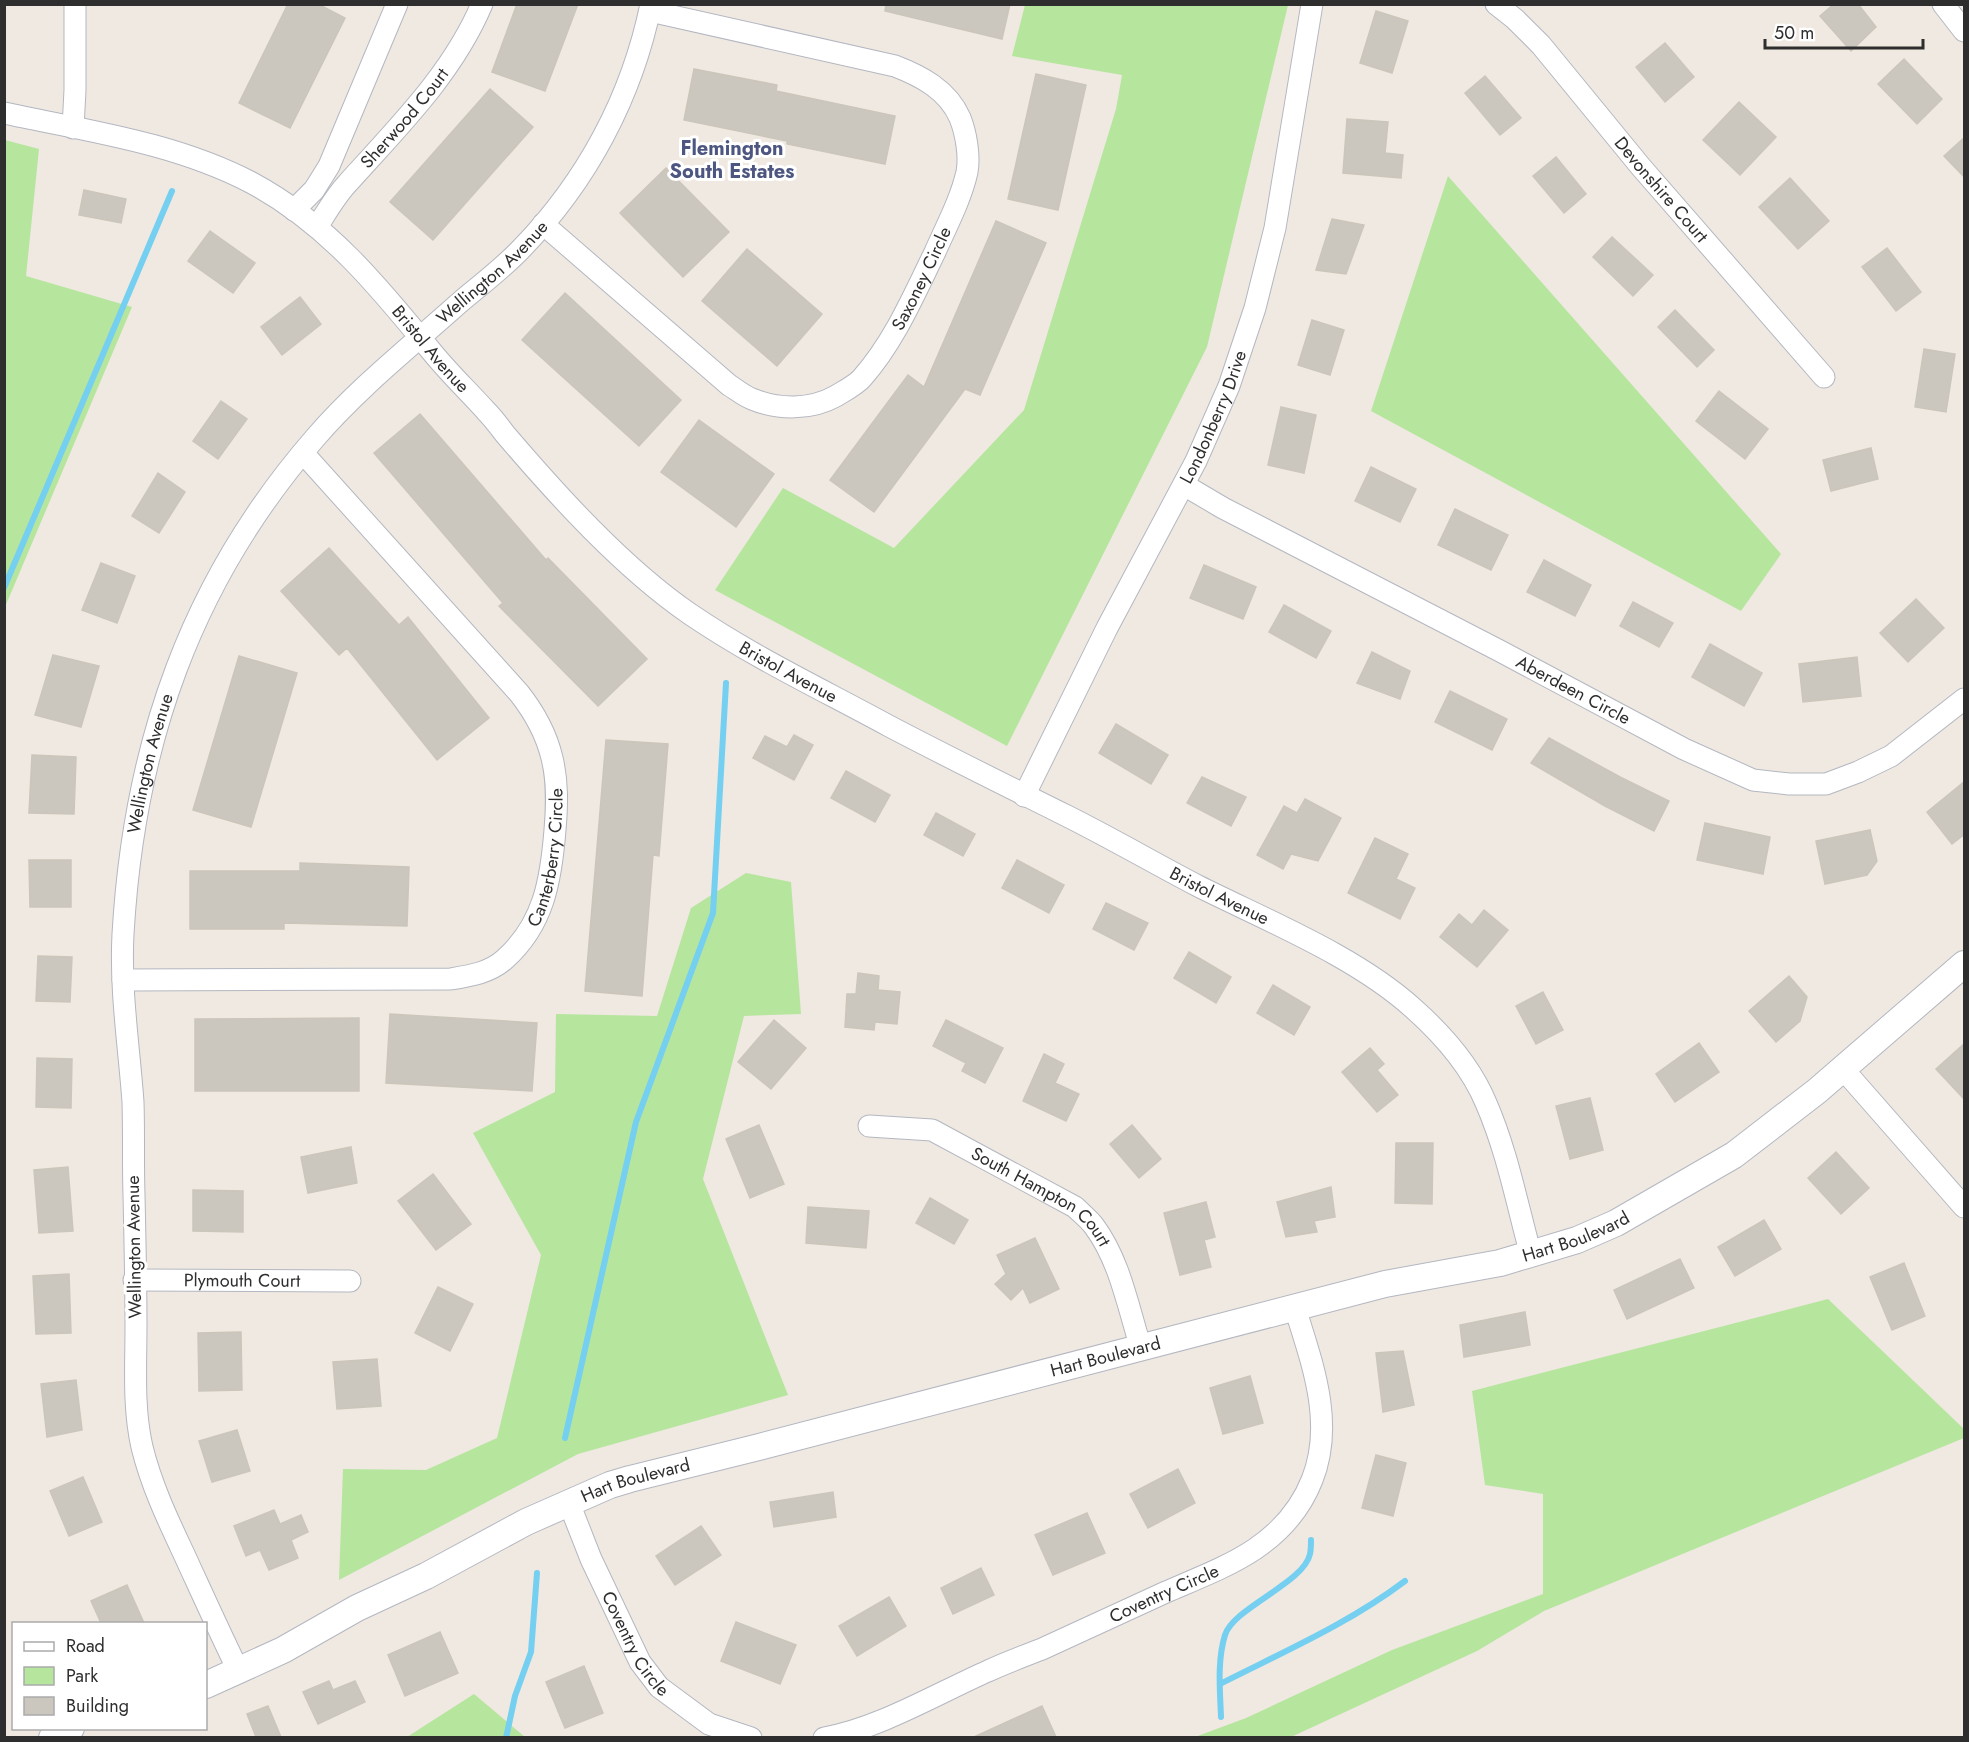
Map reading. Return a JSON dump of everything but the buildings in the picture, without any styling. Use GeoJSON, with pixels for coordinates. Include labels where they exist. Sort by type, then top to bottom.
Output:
{"type":"FeatureCollection","features":[{"type":"Feature","properties":{"kind":"street"},"geometry":{"type":"LineString","coordinates":[[73,128],[75,4]]}},
{"type":"Feature","properties":{"kind":"street","name":"Sherwood Court"},"geometry":{"type":"LineString","coordinates":[[294,210],[314,190],[329,166],[397,4]]}},
{"type":"Feature","properties":{"kind":"street","name":"Sherwood Court"},"geometry":{"type":"LineString","coordinates":[[317,227],[345,186],[433,87],[474,24],[482,4]]}},
{"type":"Feature","properties":{"kind":"street","name":"Londonberry Drive"},"geometry":{"type":"LineString","coordinates":[[1024,796],[1107,628],[1184,485],[1228,386],[1255,308],[1275,228],[1312,4]]}},
{"type":"Feature","properties":{"kind":"street","name":"Devonshire Court"},"geometry":{"type":"LineString","coordinates":[[1496,4],[1541,45],[1641,167],[1824,377]]}},
{"type":"Feature","properties":{"kind":"street"},"geometry":{"type":"LineString","coordinates":[[1943,4],[1965,31]]}},
{"type":"Feature","properties":{"kind":"street","name":"Saxoney Circle"},"geometry":{"type":"LineString","coordinates":[[543,224],[729,385],[751,399],[777,406],[808,406],[835,397],[861,380],[880,355],[915,293],[946,228],[967,171],[966,142],[960,118],[949,99],[924,80],[895,66],[650,8]]}},
{"type":"Feature","properties":{"kind":"street","name":"Wellington Avenue"},"geometry":{"type":"LineString","coordinates":[[238,1670],[163,1508],[141,1444],[134,1366],[133,1103],[123,980],[123,934],[137,818],[150,751],[179,660],[198,615],[241,535],[303,453],[345,407],[519,250],[572,190],[593,157],[627,88],[650,8]]}},
{"type":"Feature","properties":{"kind":"street","name":"Bristol Avenue"},"geometry":{"type":"LineString","coordinates":[[4,113],[181,153],[219,166],[257,186],[317,227],[346,252],[585,522],[651,583],[687,612],[728,638],[937,752],[981,772],[1310,942],[1382,982],[1441,1035],[1465,1066],[1484,1098],[1504,1151],[1531,1255]]}},
{"type":"Feature","properties":{"kind":"street","name":"Canterberry Circle"},"geometry":{"type":"LineString","coordinates":[[123,980],[441,979],[478,974],[504,960],[510,954],[535,920],[544,900],[551,875],[557,790],[552,756],[534,712],[504,675],[303,453]]}},
{"type":"Feature","properties":{"kind":"street","name":"Aberdeen Circle"},"geometry":{"type":"LineString","coordinates":[[1184,485],[1223,508],[1684,749],[1753,780],[1789,784],[1826,784],[1858,772],[1891,756],[1965,699]]}},
{"type":"Feature","properties":{"kind":"street","name":"Hart Boulevard"},"geometry":{"type":"LineString","coordinates":[[207,1685],[283,1650],[357,1608],[426,1576],[526,1522],[610,1485],[1385,1284],[1467,1270],[1531,1255],[1577,1240],[1616,1223],[1734,1155],[1785,1117],[1965,964]]}},
{"type":"Feature","properties":{"kind":"street"},"geometry":{"type":"LineString","coordinates":[[1843,1069],[1965,1208]]}},
{"type":"Feature","properties":{"kind":"street","name":"South Hampton Court"},"geometry":{"type":"LineString","coordinates":[[869,1126],[932,1130],[1075,1207],[1094,1225],[1109,1250],[1120,1275],[1141,1348]]}},
{"type":"Feature","properties":{"kind":"street","name":"Plymouth Court"},"geometry":{"type":"LineString","coordinates":[[134,1280],[350,1281]]}},
{"type":"Feature","properties":{"kind":"street","name":"Coventry Circle"},"geometry":{"type":"LineString","coordinates":[[824,1737],[865,1726],[1128,1611],[1226,1566],[1255,1549],[1280,1529],[1298,1506],[1312,1480],[1320,1451],[1322,1420],[1314,1364],[1295,1308]]}},
{"type":"Feature","properties":{"kind":"street","name":"Coventry Circle"},"geometry":{"type":"LineString","coordinates":[[569,1503],[591,1559],[640,1662],[659,1686],[709,1725],[751,1737]]}},
{"type":"Feature","properties":{"kind":"street"},"geometry":{"type":"LineString","coordinates":[[52,1737],[67,1730]]}},
{"type":"Feature","properties":{"kind":"green space"},"geometry":{"type":"Polygon","coordinates":[[[1025,5],[1288,5],[1207,347],[1007,746],[715,590],[783,488],[894,548],[1024,410],[1116,109],[1122,75],[1012,56],[1025,5]]]}},
{"type":"Feature","properties":{"kind":"green space"},"geometry":{"type":"Polygon","coordinates":[[[5,140],[39,149],[26,276],[132,307],[5,607],[5,140]]]}},
{"type":"Feature","properties":{"kind":"green space"},"geometry":{"type":"Polygon","coordinates":[[[1448,176],[1781,554],[1741,611],[1371,411],[1448,176]]]}},
{"type":"Feature","properties":{"kind":"green space"},"geometry":{"type":"Polygon","coordinates":[[[746,873],[791,882],[801,1014],[744,1016],[703,1179],[788,1395],[578,1454],[339,1580],[343,1469],[426,1470],[497,1438],[541,1255],[473,1133],[555,1092],[556,1014],[657,1016],[691,908],[746,873]]]}},
{"type":"Feature","properties":{"kind":"green space"},"geometry":{"type":"Polygon","coordinates":[[[1828,1299],[1964,1429],[1964,1438],[1544,1611],[1477,1651],[1291,1737],[1195,1737],[1246,1718],[1392,1650],[1543,1594],[1543,1494],[1485,1485],[1472,1391],[1828,1299]]]}},
{"type":"Feature","properties":{"kind":"green space"},"geometry":{"type":"Polygon","coordinates":[[[474,1694],[525,1737],[407,1737],[474,1694]]]}},
{"type":"Feature","properties":{"kind":"waterway"},"geometry":{"type":"LineString","coordinates":[[4,588],[172,191]]}},
{"type":"Feature","properties":{"kind":"waterway"},"geometry":{"type":"LineString","coordinates":[[565,1438],[636,1122],[713,913],[726,683]]}},
{"type":"Feature","properties":{"kind":"waterway"},"geometry":{"type":"LineString","coordinates":[[1221,1717],[1220,1665],[1225,1635],[1241,1615],[1283,1585],[1305,1565],[1310,1554],[1311,1540]]}},
{"type":"Feature","properties":{"kind":"waterway"},"geometry":{"type":"LineString","coordinates":[[506,1738],[515,1696],[531,1652],[537,1573]]}},
{"type":"Feature","properties":{"kind":"waterway"},"geometry":{"type":"LineString","coordinates":[[1220,1684],[1338,1624],[1405,1581]]}},
{"type":"Feature","properties":{"kind":"district","name":"Flemington South Estates"},"geometry":{"type":"Point","coordinates":[732,160]}}]}
